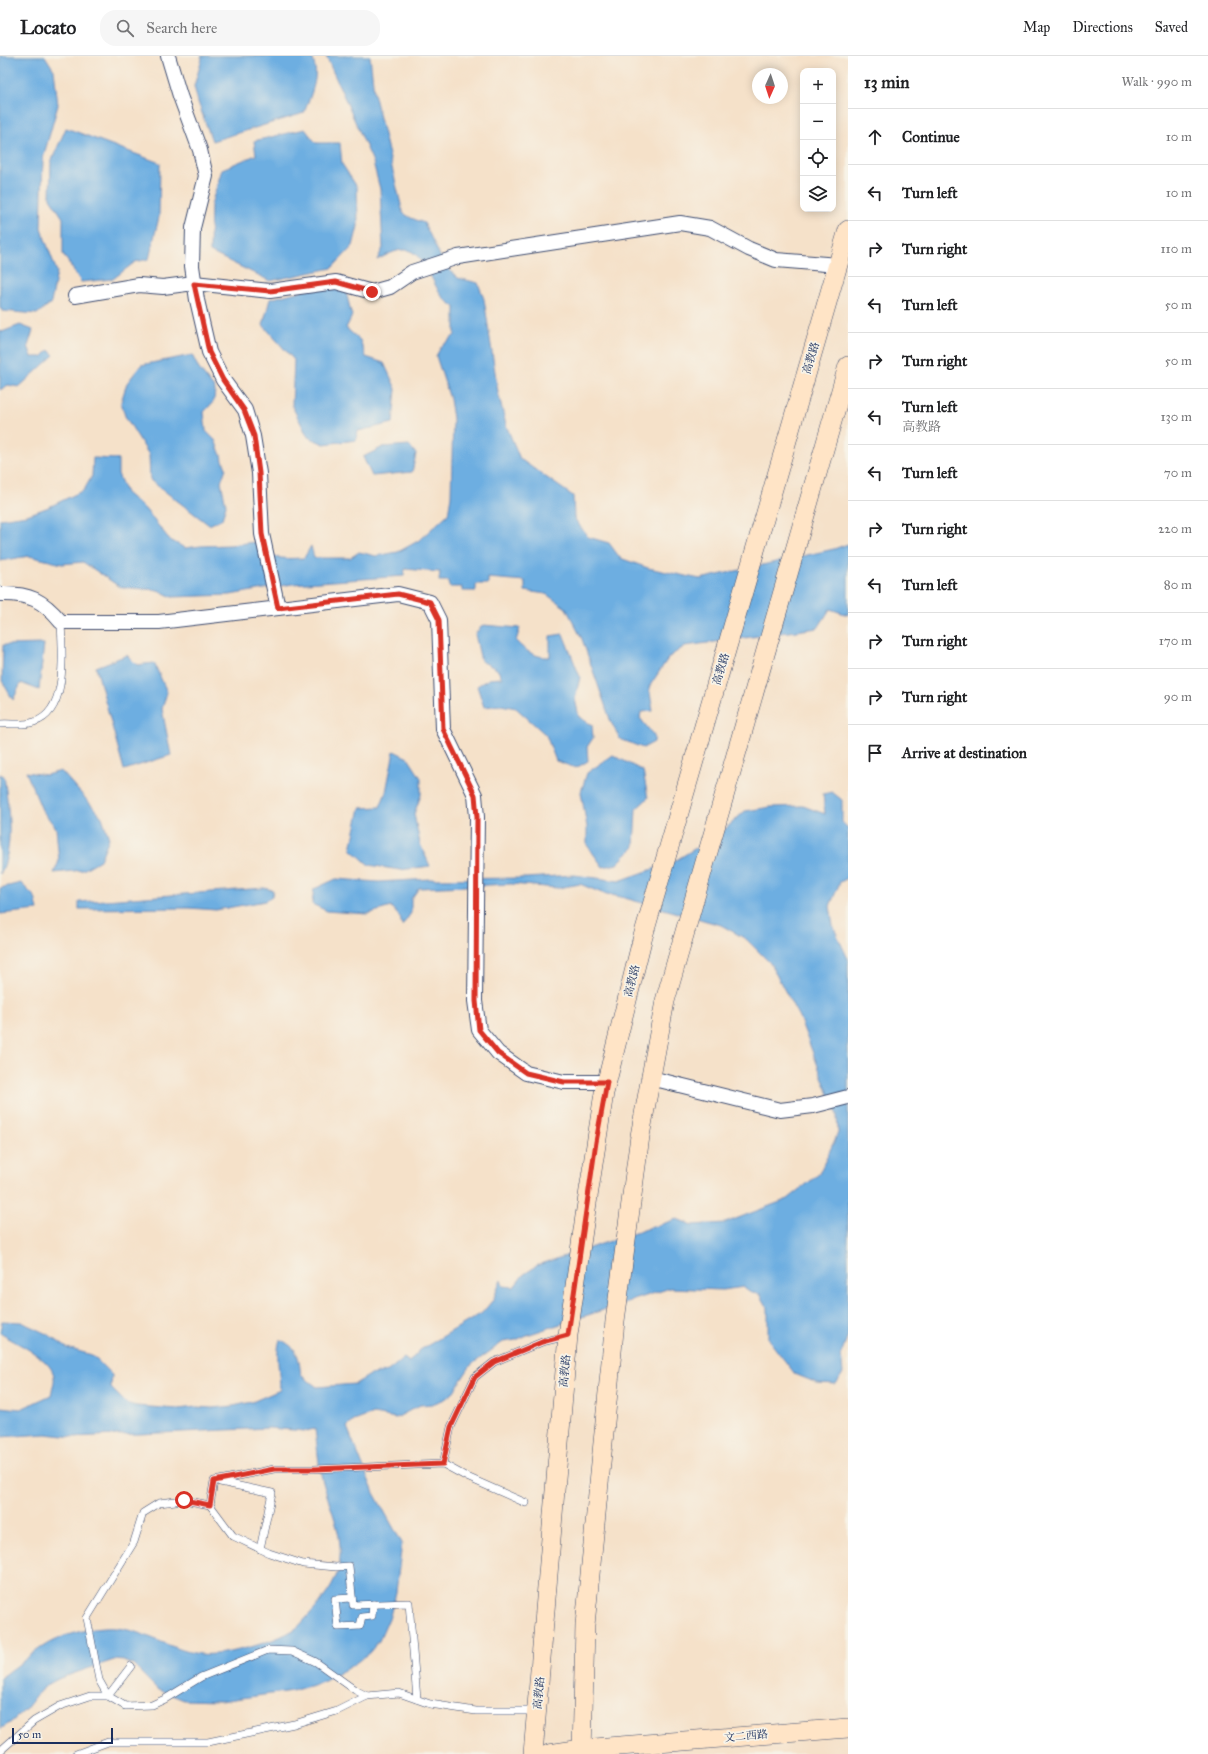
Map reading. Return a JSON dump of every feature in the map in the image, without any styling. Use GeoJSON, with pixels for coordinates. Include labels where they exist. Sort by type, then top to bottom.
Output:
{"type":"FeatureCollection","features":[{"type":"Feature","properties":{"kind":"main road","name":"高教路"},"geometry":{"type":"LineString","coordinates":[[533,1754],[568,1335],[585,1216],[607,1082],[642,940],[848,230]]}},
{"type":"Feature","properties":{"kind":"main road"},"geometry":{"type":"LineString","coordinates":[[582,1752],[585,1625],[614,1321],[631,1202],[665,1000],[848,366]]}},
{"type":"Feature","properties":{"kind":"main road","name":"文二西路"},"geometry":{"type":"LineString","coordinates":[[549,1754],[848,1728]]}},
{"type":"Feature","properties":{"kind":"street"},"geometry":{"type":"LineString","coordinates":[[168,56],[180,96],[200,150],[206,176],[194,228],[192,266],[194,284],[209,352],[223,380],[244,410],[254,436],[259,473],[262,534],[278,608]]}},
{"type":"Feature","properties":{"kind":"street"},"geometry":{"type":"LineString","coordinates":[[75,296],[139,285],[163,288],[194,284],[270,291],[336,282],[372,292],[390,287],[412,272],[458,257],[680,223],[710,228],[749,249],[776,260],[838,265]]}},
{"type":"Feature","properties":{"kind":"street"},"geometry":{"type":"LineString","coordinates":[[0,594],[31,596],[49,608],[61,622],[159,622],[398,594],[430,602],[439,620],[443,729],[475,795],[477,817],[476,1001],[479,1030],[498,1053],[526,1073],[564,1082],[607,1082]]}},
{"type":"Feature","properties":{"kind":"street"},"geometry":{"type":"LineString","coordinates":[[651,1078],[780,1110],[813,1106],[848,1097]]}},
{"type":"Feature","properties":{"kind":"lane"},"geometry":{"type":"LineString","coordinates":[[0,724],[34,722],[46,717],[59,695],[63,670],[61,622]]}},
{"type":"Feature","properties":{"kind":"lane"},"geometry":{"type":"LineString","coordinates":[[443,1464],[451,1427],[475,1377],[494,1362],[542,1342],[568,1335]]}},
{"type":"Feature","properties":{"kind":"lane"},"geometry":{"type":"LineString","coordinates":[[214,1481],[274,1469],[443,1464],[467,1477],[526,1503]]}},
{"type":"Feature","properties":{"kind":"lane"},"geometry":{"type":"LineString","coordinates":[[210,1505],[214,1481]]}},
{"type":"Feature","properties":{"kind":"lane"},"geometry":{"type":"LineString","coordinates":[[214,1481],[272,1493],[260,1549]]}},
{"type":"Feature","properties":{"kind":"lane"},"geometry":{"type":"LineString","coordinates":[[367,1696],[355,1690],[316,1662],[292,1651],[268,1650],[201,1677],[165,1699],[152,1705],[125,1706],[108,1696],[99,1680],[87,1618],[134,1542],[143,1514],[159,1503],[166,1502],[184,1500],[210,1505],[233,1536],[260,1549],[303,1564],[336,1567],[349,1566],[353,1606],[398,1604],[409,1602],[416,1699]]}},
{"type":"Feature","properties":{"kind":"lane"},"geometry":{"type":"LineString","coordinates":[[352,1598],[335,1599],[338,1627],[360,1626],[362,1617],[372,1616],[373,1604]]}},
{"type":"Feature","properties":{"kind":"lane"},"geometry":{"type":"LineString","coordinates":[[108,1696],[131,1666]]}},
{"type":"Feature","properties":{"kind":"lane"},"geometry":{"type":"LineString","coordinates":[[76,1754],[108,1742],[208,1742],[301,1722],[337,1711],[367,1696],[399,1693],[430,1704],[476,1711],[537,1711]]}},
{"type":"Feature","properties":{"kind":"lane"},"geometry":{"type":"LineString","coordinates":[[0,1751],[34,1721],[60,1706],[90,1696],[108,1696]]}},
{"type":"Feature","properties":{"kind":"water"},"geometry":{"type":"Polygon","coordinates":[[[0,56],[45,56],[54,70],[58,105],[43,158],[41,228],[57,272],[51,303],[37,314],[2,311],[0,307],[0,56]]]}},
{"type":"Feature","properties":{"kind":"water"},"geometry":{"type":"Polygon","coordinates":[[[201,56],[311,56],[314,63],[315,77],[312,92],[304,113],[212,141],[194,86],[202,59],[201,56]]]}},
{"type":"Feature","properties":{"kind":"water"},"geometry":{"type":"Polygon","coordinates":[[[326,56],[370,56],[374,93],[403,213],[424,223],[445,266],[458,278],[478,283],[484,299],[498,392],[506,425],[520,459],[573,496],[574,518],[588,537],[609,543],[620,558],[648,568],[700,579],[834,549],[848,544],[848,615],[830,609],[818,628],[685,646],[669,657],[649,687],[653,711],[641,712],[640,718],[654,736],[654,742],[643,748],[620,739],[611,722],[582,639],[566,608],[546,594],[525,591],[525,581],[488,578],[488,584],[476,584],[476,591],[462,591],[462,587],[449,587],[449,581],[439,581],[440,572],[405,569],[404,576],[292,584],[230,595],[172,597],[158,590],[120,587],[83,562],[62,564],[29,556],[0,561],[0,519],[27,515],[49,507],[84,490],[92,476],[93,458],[118,459],[118,474],[126,493],[145,509],[170,540],[185,548],[255,542],[271,555],[283,558],[304,558],[311,546],[314,558],[350,558],[359,552],[376,556],[398,552],[418,541],[448,514],[451,496],[453,418],[450,399],[436,356],[441,347],[455,335],[455,307],[442,297],[422,262],[412,252],[402,250],[391,253],[377,260],[383,248],[380,189],[373,162],[326,56]]]}},
{"type":"Feature","properties":{"kind":"water"},"geometry":{"type":"Polygon","coordinates":[[[66,128],[160,163],[159,217],[149,259],[135,262],[113,279],[81,282],[63,254],[63,218],[50,198],[51,162],[66,128]]]}},
{"type":"Feature","properties":{"kind":"water"},"geometry":{"type":"Polygon","coordinates":[[[305,129],[316,143],[340,143],[342,164],[357,187],[358,226],[353,246],[332,268],[270,281],[210,252],[211,205],[222,169],[256,155],[254,141],[305,129]]]}},
{"type":"Feature","properties":{"kind":"water"},"geometry":{"type":"Polygon","coordinates":[[[312,288],[345,288],[352,316],[346,328],[360,340],[366,357],[384,363],[396,389],[393,423],[358,431],[356,440],[324,444],[308,437],[292,406],[294,360],[263,325],[270,299],[312,288]]]}},
{"type":"Feature","properties":{"kind":"water"},"geometry":{"type":"Polygon","coordinates":[[[20,325],[33,330],[28,346],[32,357],[42,357],[49,350],[54,355],[19,387],[8,385],[0,390],[0,330],[2,332],[20,325]]]}},
{"type":"Feature","properties":{"kind":"water"},"geometry":{"type":"Polygon","coordinates":[[[192,355],[199,369],[215,389],[214,401],[204,412],[206,431],[215,440],[226,468],[221,482],[226,505],[222,519],[209,525],[150,480],[149,455],[125,416],[121,402],[127,383],[141,365],[192,355]]]}},
{"type":"Feature","properties":{"kind":"water"},"geometry":{"type":"Polygon","coordinates":[[[409,445],[416,454],[412,472],[372,476],[363,457],[383,447],[409,445]]]}},
{"type":"Feature","properties":{"kind":"water"},"geometry":{"type":"Polygon","coordinates":[[[483,625],[520,628],[516,641],[531,653],[545,657],[550,657],[550,636],[563,634],[580,677],[575,699],[579,717],[592,725],[593,738],[587,747],[588,761],[576,768],[556,761],[546,735],[516,708],[501,705],[484,707],[477,686],[489,679],[502,678],[497,669],[481,661],[475,634],[483,625]]]}},
{"type":"Feature","properties":{"kind":"water"},"geometry":{"type":"Polygon","coordinates":[[[44,644],[39,690],[21,683],[13,700],[2,681],[3,645],[44,644]]]}},
{"type":"Feature","properties":{"kind":"water"},"geometry":{"type":"Polygon","coordinates":[[[127,655],[137,665],[154,663],[167,692],[162,709],[171,755],[124,770],[96,667],[127,655]]]}},
{"type":"Feature","properties":{"kind":"water"},"geometry":{"type":"Polygon","coordinates":[[[394,751],[408,758],[421,778],[421,795],[414,814],[420,844],[430,866],[400,870],[369,865],[351,849],[360,808],[380,807],[386,792],[394,751]]]}},
{"type":"Feature","properties":{"kind":"water"},"geometry":{"type":"Polygon","coordinates":[[[613,755],[643,771],[648,798],[636,809],[634,847],[617,864],[603,867],[587,845],[587,827],[581,792],[587,773],[613,755]]]}},
{"type":"Feature","properties":{"kind":"water"},"geometry":{"type":"Polygon","coordinates":[[[61,771],[102,817],[109,838],[100,860],[83,870],[54,873],[59,861],[56,828],[42,810],[26,772],[46,775],[61,771]]]}},
{"type":"Feature","properties":{"kind":"water"},"geometry":{"type":"Polygon","coordinates":[[[0,774],[4,776],[9,839],[5,864],[0,874],[0,774]]]}},
{"type":"Feature","properties":{"kind":"water"},"geometry":{"type":"Polygon","coordinates":[[[832,792],[842,800],[842,822],[848,828],[848,878],[840,882],[830,906],[833,926],[848,959],[848,1335],[841,1354],[843,1373],[836,1384],[817,1383],[795,1374],[768,1339],[768,1308],[760,1294],[752,1293],[744,1287],[722,1290],[670,1288],[527,1335],[516,1340],[503,1342],[471,1365],[452,1394],[445,1399],[432,1404],[420,1405],[396,1418],[373,1414],[354,1421],[347,1427],[374,1493],[402,1543],[396,1592],[390,1616],[379,1641],[369,1653],[353,1665],[323,1682],[292,1691],[220,1701],[184,1700],[157,1689],[133,1665],[124,1661],[114,1660],[60,1678],[48,1684],[39,1692],[25,1710],[10,1723],[0,1729],[0,1678],[41,1648],[55,1640],[85,1630],[117,1628],[141,1634],[188,1652],[200,1654],[222,1653],[249,1648],[275,1639],[300,1625],[320,1603],[330,1589],[337,1574],[340,1557],[339,1536],[321,1474],[315,1429],[305,1431],[269,1428],[73,1437],[46,1434],[0,1437],[0,1407],[21,1409],[51,1395],[54,1384],[52,1370],[47,1364],[32,1352],[0,1333],[2,1321],[21,1322],[49,1335],[67,1348],[92,1355],[112,1375],[111,1388],[126,1403],[136,1406],[178,1409],[233,1406],[252,1402],[280,1390],[278,1358],[280,1339],[291,1346],[296,1353],[301,1375],[317,1387],[355,1384],[370,1375],[388,1371],[404,1358],[409,1362],[420,1350],[482,1313],[493,1300],[501,1280],[503,1286],[514,1287],[523,1275],[538,1265],[677,1219],[692,1225],[725,1223],[788,1199],[819,1174],[838,1133],[837,1115],[799,1017],[770,963],[746,939],[721,925],[602,893],[580,884],[558,888],[511,884],[419,888],[411,899],[411,913],[402,926],[400,917],[391,907],[367,914],[327,911],[312,904],[314,889],[336,879],[379,882],[430,879],[526,878],[574,875],[619,881],[673,862],[722,832],[745,811],[771,807],[803,806],[825,814],[823,794],[832,792]]]}},
{"type":"Feature","properties":{"kind":"water"},"geometry":{"type":"Polygon","coordinates":[[[21,883],[35,897],[38,910],[0,914],[0,888],[21,883]]]}},
{"type":"Feature","properties":{"kind":"water"},"geometry":{"type":"Polygon","coordinates":[[[264,888],[273,890],[272,896],[265,901],[216,910],[189,908],[79,909],[79,902],[264,888]]]}},
{"type":"Feature","properties":{"kind":"route"},"geometry":{"type":"LineString","coordinates":[[184,1500],[210,1505],[214,1481],[274,1469],[443,1464],[451,1427],[475,1377],[494,1362],[542,1342],[568,1335],[596,1142],[607,1082],[564,1082],[526,1073],[498,1053],[479,1030],[476,1001],[477,817],[475,795],[449,745],[443,729],[440,699],[439,620],[430,602],[398,594],[278,608],[262,534],[259,473],[254,436],[244,410],[223,380],[209,352],[194,284],[270,291],[336,282],[372,292]]}}]}
